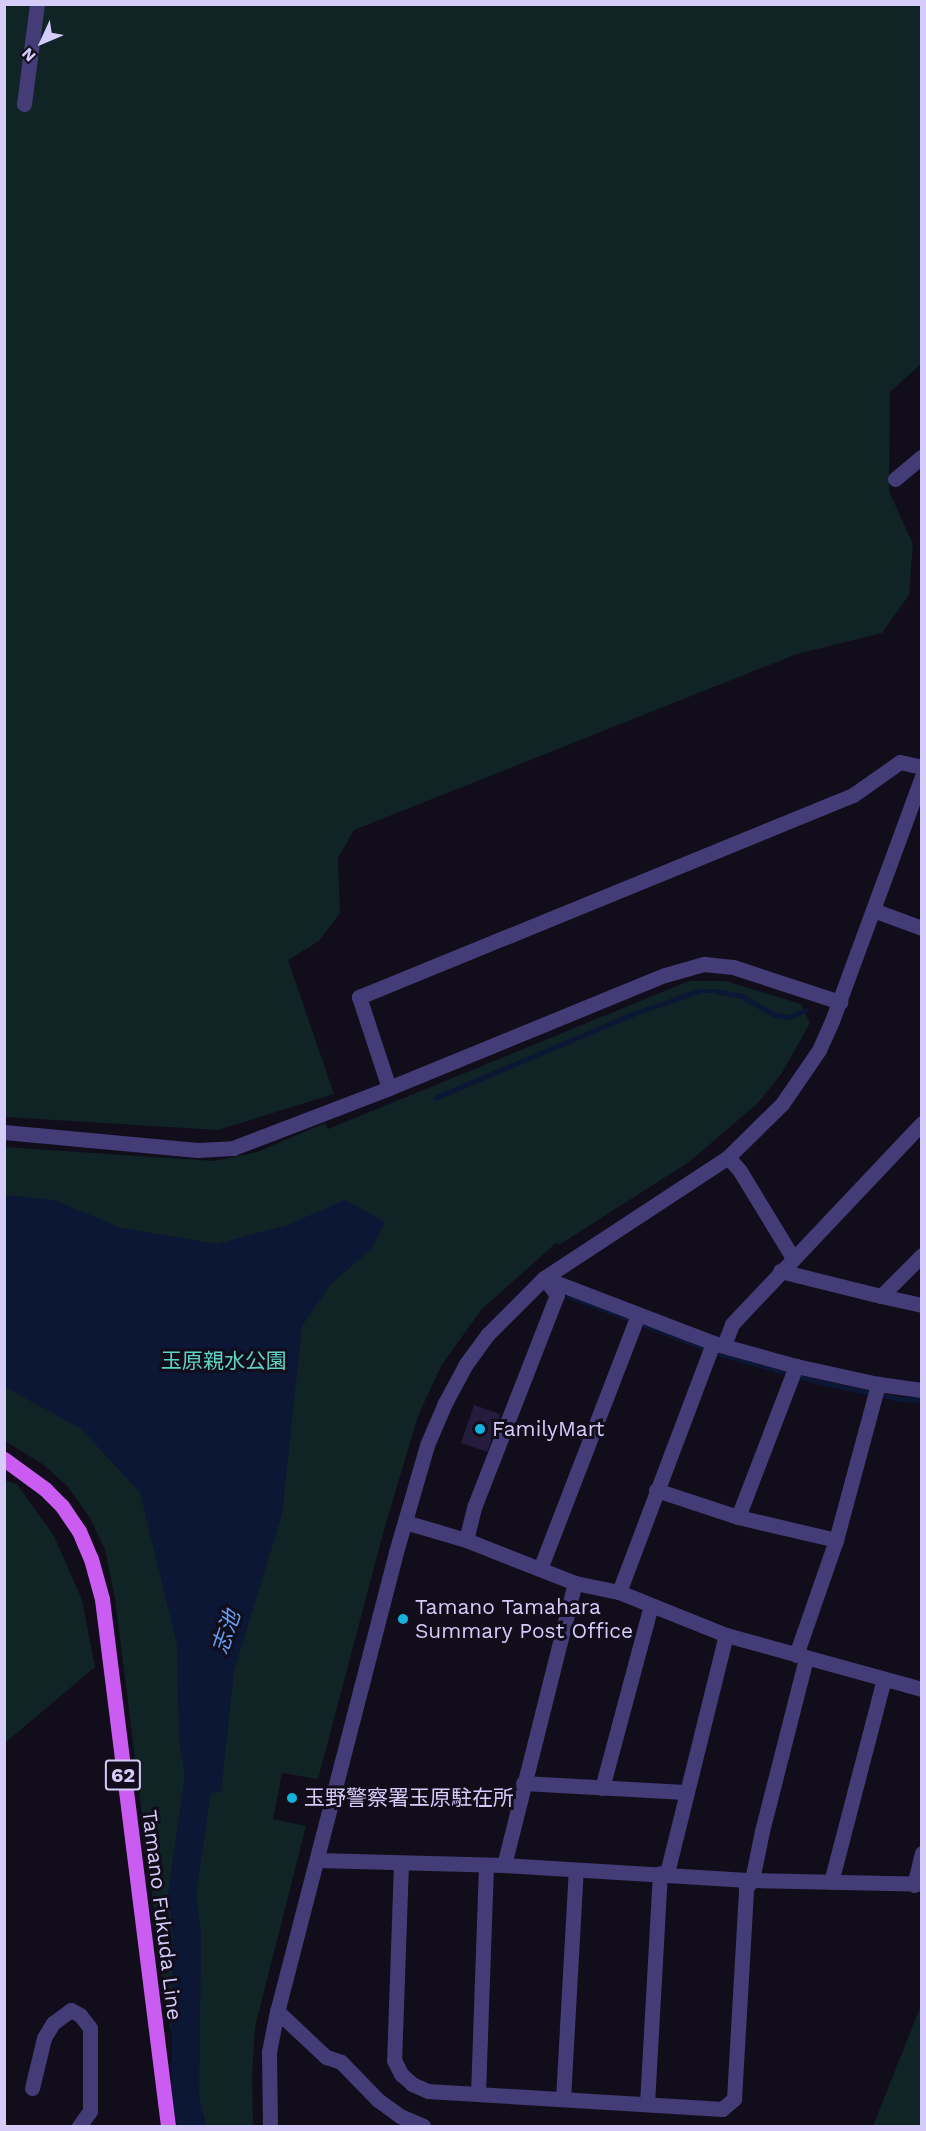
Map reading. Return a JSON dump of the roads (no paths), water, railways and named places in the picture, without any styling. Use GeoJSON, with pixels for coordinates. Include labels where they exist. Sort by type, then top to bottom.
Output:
{"type":"FeatureCollection","features":[{"type":"Feature","properties":{"kind":"main road","name":"Tamano Fukuda Line"},"geometry":{"type":"LineString","coordinates":[[4,1459],[45,1488],[62,1506],[79,1531],[91,1559],[102,1599],[168,2127]]}},
{"type":"Feature","properties":{"kind":"street"},"geometry":{"type":"LineString","coordinates":[[24,104],[37,4]]}},
{"type":"Feature","properties":{"kind":"street"},"geometry":{"type":"LineString","coordinates":[[895,479],[921,456]]}},
{"type":"Feature","properties":{"kind":"street"},"geometry":{"type":"LineString","coordinates":[[389,1088],[359,997],[853,795],[900,762],[921,767]]}},
{"type":"Feature","properties":{"kind":"street"},"geometry":{"type":"LineString","coordinates":[[270,2127],[269,2052],[277,2011],[405,1522],[427,1445],[445,1403],[466,1364],[502,1319],[544,1278],[728,1157],[782,1104],[802,1078],[819,1050],[840,1002],[921,777]]}},
{"type":"Feature","properties":{"kind":"street"},"geometry":{"type":"LineString","coordinates":[[873,910],[921,928]]}},
{"type":"Feature","properties":{"kind":"street"},"geometry":{"type":"LineString","coordinates":[[4,1132],[197,1150],[224,1149],[252,1143],[665,975],[691,967],[711,964],[733,967],[840,1002]]}},
{"type":"Feature","properties":{"kind":"street"},"geometry":{"type":"LineString","coordinates":[[619,1592],[714,1347],[780,1271],[921,1123]]}},
{"type":"Feature","properties":{"kind":"street"},"geometry":{"type":"LineString","coordinates":[[728,1157],[740,1171],[793,1258]]}},
{"type":"Feature","properties":{"kind":"street"},"geometry":{"type":"LineString","coordinates":[[881,1296],[921,1255]]}},
{"type":"Feature","properties":{"kind":"street"},"geometry":{"type":"LineString","coordinates":[[780,1271],[921,1305]]}},
{"type":"Feature","properties":{"kind":"street"},"geometry":{"type":"LineString","coordinates":[[544,1278],[636,1320],[794,1372],[876,1390],[921,1390]]}},
{"type":"Feature","properties":{"kind":"street"},"geometry":{"type":"LineString","coordinates":[[466,1540],[475,1505],[557,1295],[544,1278]]}},
{"type":"Feature","properties":{"kind":"street"},"geometry":{"type":"LineString","coordinates":[[540,1569],[636,1320]]}},
{"type":"Feature","properties":{"kind":"street"},"geometry":{"type":"LineString","coordinates":[[738,1517],[794,1372]]}},
{"type":"Feature","properties":{"kind":"street"},"geometry":{"type":"LineString","coordinates":[[401,1863],[394,2060],[401,2074],[412,2084],[428,2091],[722,2109],[734,2099],[746,1888],[752,1880],[801,1657],[836,1540],[876,1390]]}},
{"type":"Feature","properties":{"kind":"street"},"geometry":{"type":"LineString","coordinates":[[657,1490],[738,1517],[836,1540]]}},
{"type":"Feature","properties":{"kind":"street"},"geometry":{"type":"LineString","coordinates":[[405,1522],[466,1540],[575,1583],[619,1592],[726,1635],[921,1689]]}},
{"type":"Feature","properties":{"kind":"street"},"geometry":{"type":"LineString","coordinates":[[504,1865],[575,1583]]}},
{"type":"Feature","properties":{"kind":"street"},"geometry":{"type":"LineString","coordinates":[[602,1788],[651,1605]]}},
{"type":"Feature","properties":{"kind":"street"},"geometry":{"type":"LineString","coordinates":[[647,2104],[663,1873],[726,1635]]}},
{"type":"Feature","properties":{"kind":"street"},"geometry":{"type":"LineString","coordinates":[[831,1882],[884,1679]]}},
{"type":"Feature","properties":{"kind":"street"},"geometry":{"type":"LineString","coordinates":[[523,1783],[686,1792]]}},
{"type":"Feature","properties":{"kind":"street"},"geometry":{"type":"LineString","coordinates":[[317,1860],[504,1865],[752,1880],[917,1885],[921,1853]]}},
{"type":"Feature","properties":{"kind":"street"},"geometry":{"type":"LineString","coordinates":[[478,2094],[486,1866]]}},
{"type":"Feature","properties":{"kind":"street"},"geometry":{"type":"LineString","coordinates":[[563,2099],[576,1870]]}},
{"type":"Feature","properties":{"kind":"street"},"geometry":{"type":"LineString","coordinates":[[32,2088],[44,2038],[53,2023],[71,2010],[80,2015],[90,2028],[90,2110],[79,2127]]}},
{"type":"Feature","properties":{"kind":"street"},"geometry":{"type":"LineString","coordinates":[[277,2011],[326,2057],[341,2062],[378,2100],[400,2116],[423,2127]]}},
{"type":"Feature","properties":{"kind":"water"},"geometry":{"type":"Polygon","coordinates":[[[5,1195],[54,1200],[121,1228],[217,1244],[288,1225],[345,1200],[385,1222],[372,1248],[330,1285],[302,1326],[282,1514],[234,1671],[221,1792],[188,1794],[179,1738],[177,1645],[140,1492],[80,1428],[5,1387],[5,1195]]]}},
{"type":"Feature","properties":{"kind":"waterway"},"geometry":{"type":"LineString","coordinates":[[435,1098],[633,1014],[698,991],[716,991],[742,996],[773,1014],[789,1017],[806,1010]]}},
{"type":"Feature","properties":{"kind":"waterway"},"geometry":{"type":"LineString","coordinates":[[569,1296],[721,1354],[816,1381],[901,1399],[922,1400]]}},
{"type":"Feature","properties":{"kind":"waterway","name":"志池"},"geometry":{"type":"LineString","coordinates":[[192,2126],[185,2100],[187,1937],[182,1894],[202,1755]]}},
{"type":"Feature","properties":{"kind":"place","name":"FamilyMart"},"geometry":{"type":"Point","coordinates":[480,1429]}},
{"type":"Feature","properties":{"kind":"place","name":"Tamano Tamahara Summary Post Office"},"geometry":{"type":"Point","coordinates":[403,1619]}},
{"type":"Feature","properties":{"kind":"place","name":"玉野警察署玉原駐在所"},"geometry":{"type":"Point","coordinates":[292,1798]}},
{"type":"Feature","properties":{"kind":"park label","name":"玉原親水公園"},"geometry":{"type":"Point","coordinates":[224,1361]}}]}
